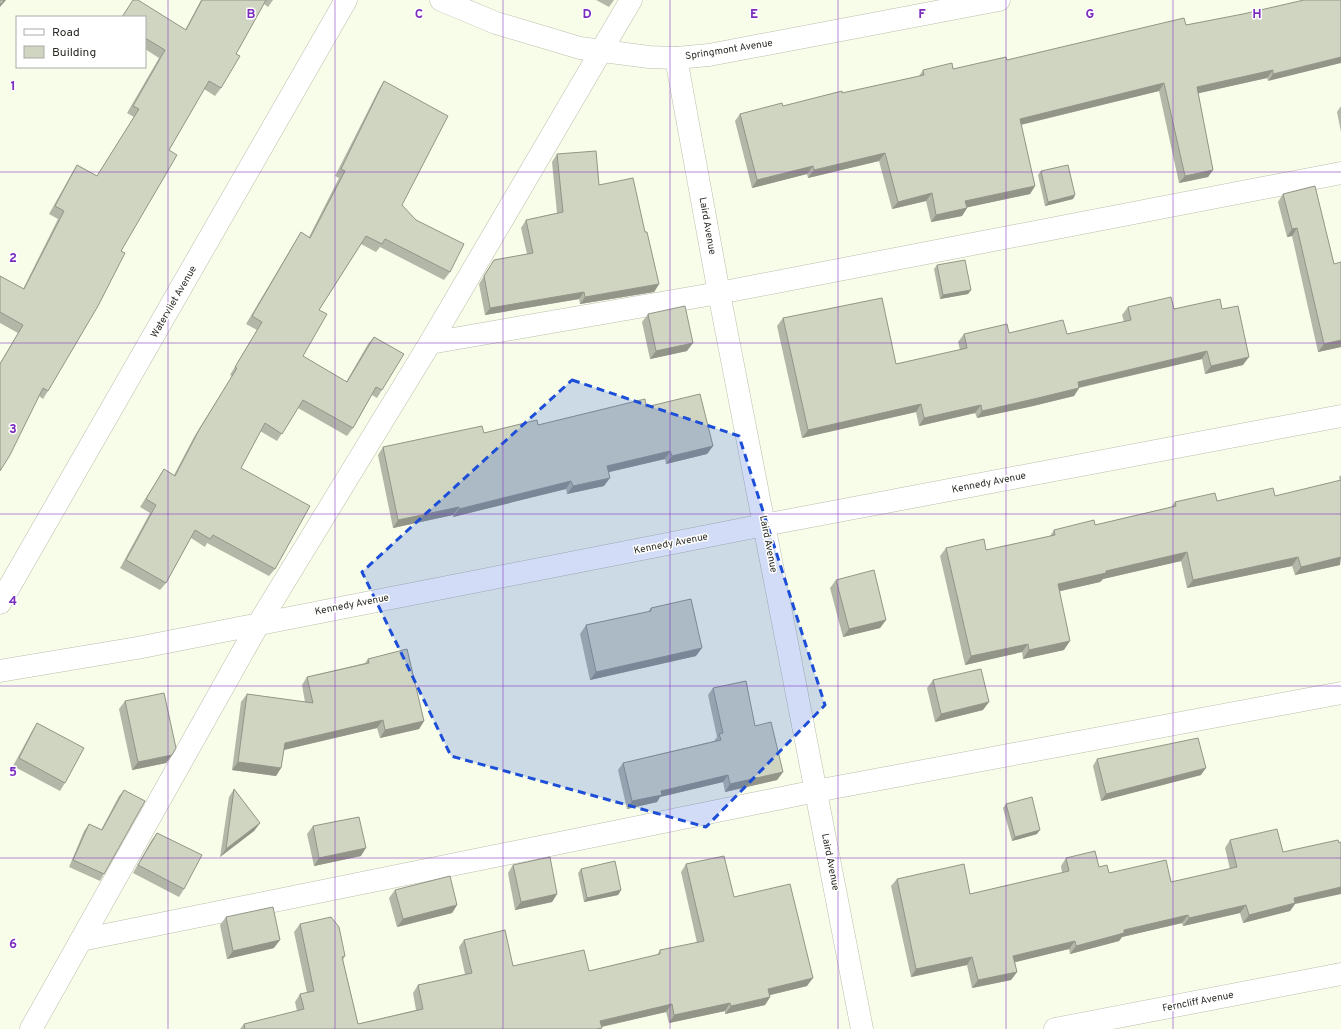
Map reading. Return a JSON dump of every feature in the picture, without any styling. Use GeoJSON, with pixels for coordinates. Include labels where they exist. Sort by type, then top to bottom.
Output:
{"type":"FeatureCollection","features":[{"type":"Feature","properties":{"kind":"street","name":"Watervliet Avenue"},"geometry":{"type":"LineString","coordinates":[[0,603],[346,0]]}},
{"type":"Feature","properties":{"kind":"street","name":"Springmont Avenue"},"geometry":{"type":"LineString","coordinates":[[441,0],[496,23],[580,48],[676,58],[709,55],[999,0]]}},
{"type":"Feature","properties":{"kind":"street"},"geometry":{"type":"LineString","coordinates":[[31,1029],[259,623],[430,343],[631,0]]}},
{"type":"Feature","properties":{"kind":"street","name":"Laird Avenue"},"geometry":{"type":"LineString","coordinates":[[676,58],[719,293],[862,1029]]}},
{"type":"Feature","properties":{"kind":"street"},"geometry":{"type":"LineString","coordinates":[[430,343],[719,293],[1341,173]]}},
{"type":"Feature","properties":{"kind":"street","name":"Kennedy Avenue"},"geometry":{"type":"LineString","coordinates":[[0,671],[137,648],[259,623],[1341,416]]}},
{"type":"Feature","properties":{"kind":"street"},"geometry":{"type":"LineString","coordinates":[[81,940],[816,791],[1341,693]]}},
{"type":"Feature","properties":{"kind":"street","name":"Ferncliff Avenue"},"geometry":{"type":"LineString","coordinates":[[1055,1029],[1341,974]]}},
{"type":"Feature","properties":{"kind":"highlighted area"},"geometry":{"type":"Polygon","coordinates":[[[572,380],[739,436],[825,705],[706,827],[451,756],[362,572],[572,380]]]}},
{"type":"Feature","properties":{"kind":"building"},"geometry":{"type":"Polygon","coordinates":[[[133,0],[138,0],[186,30],[202,0],[266,0],[236,54],[240,56],[221,88],[209,81],[169,150],[177,155],[121,251],[125,253],[98,306],[48,391],[43,388],[10,455],[0,471],[0,364],[23,325],[0,312],[0,276],[24,289],[64,211],[55,206],[77,165],[97,176],[139,109],[133,106],[165,50],[146,39],[146,16],[123,16],[133,0]]]}},
{"type":"Feature","properties":{"kind":"building"},"geometry":{"type":"Polygon","coordinates":[[[1304,0],[1341,0],[1341,57],[1273,74],[1273,70],[1197,87],[1213,170],[1185,176],[1164,83],[1020,119],[1035,186],[965,201],[967,208],[936,215],[932,193],[898,202],[885,153],[814,170],[813,166],[757,180],[740,114],[782,103],[783,106],[842,91],[842,93],[924,75],[923,70],[952,63],[953,69],[1006,57],[1007,60],[1184,18],[1186,25],[1304,0]]]}},
{"type":"Feature","properties":{"kind":"building"},"geometry":{"type":"Polygon","coordinates":[[[384,81],[448,116],[402,205],[416,220],[464,244],[450,272],[385,239],[382,244],[366,236],[319,310],[327,314],[303,356],[347,382],[374,337],[404,354],[382,390],[376,387],[353,428],[303,400],[282,434],[265,423],[241,468],[310,506],[275,569],[213,535],[210,539],[195,530],[166,583],[126,560],[156,505],[146,499],[164,469],[175,476],[199,430],[237,368],[235,367],[262,322],[252,316],[301,232],[310,238],[345,171],[341,169],[384,81]]]}},
{"type":"Feature","properties":{"kind":"building"},"geometry":{"type":"Polygon","coordinates":[[[596,151],[599,185],[633,178],[645,232],[647,232],[659,284],[585,297],[584,292],[490,308],[484,276],[494,260],[533,253],[526,220],[563,212],[557,154],[596,151]]]}},
{"type":"Feature","properties":{"kind":"building"},"geometry":{"type":"Polygon","coordinates":[[[1068,165],[1075,195],[1048,202],[1041,171],[1068,165]]]}},
{"type":"Feature","properties":{"kind":"building"},"geometry":{"type":"Polygon","coordinates":[[[1315,186],[1334,264],[1341,262],[1341,340],[1324,344],[1297,228],[1292,229],[1283,194],[1315,186]]]}},
{"type":"Feature","properties":{"kind":"building"},"geometry":{"type":"Polygon","coordinates":[[[965,260],[971,290],[943,295],[937,265],[965,260]]]}},
{"type":"Feature","properties":{"kind":"building"},"geometry":{"type":"Polygon","coordinates":[[[1171,297],[1174,309],[1220,299],[1222,309],[1238,306],[1249,357],[1211,366],[1207,351],[1078,382],[1079,388],[982,411],[981,405],[924,418],[921,404],[808,430],[783,318],[882,298],[896,364],[967,348],[964,334],[1007,324],[1009,333],[1063,320],[1067,334],[1131,320],[1128,307],[1171,297]]]}},
{"type":"Feature","properties":{"kind":"building"},"geometry":{"type":"Polygon","coordinates":[[[685,306],[693,343],[656,351],[648,314],[685,306]]]}},
{"type":"Feature","properties":{"kind":"building"},"geometry":{"type":"Polygon","coordinates":[[[700,394],[713,446],[672,456],[670,451],[607,466],[610,478],[573,486],[571,481],[459,509],[459,507],[398,520],[383,447],[482,426],[484,433],[537,420],[538,425],[645,399],[646,407],[700,394]]]}},
{"type":"Feature","properties":{"kind":"building"},"geometry":{"type":"Polygon","coordinates":[[[1341,480],[1341,557],[1301,567],[1298,557],[1193,580],[1187,552],[1106,571],[1106,573],[1058,584],[1070,641],[1029,650],[1028,644],[971,656],[946,548],[984,539],[986,550],[1055,535],[1054,530],[1094,520],[1095,525],[1176,506],[1175,502],[1215,493],[1217,501],[1273,488],[1275,496],[1341,480]]]}},
{"type":"Feature","properties":{"kind":"building"},"geometry":{"type":"Polygon","coordinates":[[[874,570],[886,620],[849,629],[836,580],[874,570]]]}},
{"type":"Feature","properties":{"kind":"building"},"geometry":{"type":"Polygon","coordinates":[[[691,599],[702,648],[596,672],[586,625],[651,611],[651,608],[691,599]]]}},
{"type":"Feature","properties":{"kind":"building"},"geometry":{"type":"Polygon","coordinates":[[[407,649],[424,721],[385,730],[383,720],[285,743],[281,768],[238,762],[247,694],[313,703],[307,677],[369,663],[368,659],[407,649]]]}},
{"type":"Feature","properties":{"kind":"building"},"geometry":{"type":"Polygon","coordinates":[[[981,669],[989,702],[941,714],[933,680],[981,669]]]}},
{"type":"Feature","properties":{"kind":"building"},"geometry":{"type":"Polygon","coordinates":[[[746,681],[755,726],[771,722],[783,772],[730,784],[728,775],[661,791],[662,795],[632,801],[623,763],[721,740],[719,734],[723,733],[713,688],[746,681]]]}},
{"type":"Feature","properties":{"kind":"building"},"geometry":{"type":"Polygon","coordinates":[[[164,693],[176,748],[172,755],[138,762],[125,701],[164,693]]]}},
{"type":"Feature","properties":{"kind":"building"},"geometry":{"type":"Polygon","coordinates":[[[37,723],[84,748],[65,783],[19,758],[37,723]]]}},
{"type":"Feature","properties":{"kind":"building"},"geometry":{"type":"Polygon","coordinates":[[[1198,738],[1206,768],[1106,794],[1097,759],[1198,738]]]}},
{"type":"Feature","properties":{"kind":"building"},"geometry":{"type":"Polygon","coordinates":[[[234,789],[260,823],[226,849],[234,789]]]}},
{"type":"Feature","properties":{"kind":"building"},"geometry":{"type":"Polygon","coordinates":[[[124,790],[145,801],[104,874],[73,860],[89,824],[102,830],[124,790]]]}},
{"type":"Feature","properties":{"kind":"building"},"geometry":{"type":"Polygon","coordinates":[[[1032,797],[1040,830],[1015,837],[1006,804],[1032,797]]]}},
{"type":"Feature","properties":{"kind":"building"},"geometry":{"type":"Polygon","coordinates":[[[359,817],[366,848],[319,858],[313,826],[359,817]]]}},
{"type":"Feature","properties":{"kind":"building"},"geometry":{"type":"Polygon","coordinates":[[[1277,829],[1283,852],[1338,840],[1339,843],[1341,842],[1341,887],[1294,898],[1295,903],[1249,915],[1246,905],[1189,918],[1188,915],[1124,930],[1124,933],[1076,946],[1075,941],[1013,956],[1017,972],[978,980],[972,957],[916,969],[897,879],[964,864],[970,894],[1069,871],[1066,858],[1095,851],[1099,867],[1107,865],[1109,873],[1166,860],[1171,882],[1237,867],[1230,840],[1277,829]]]}},
{"type":"Feature","properties":{"kind":"building"},"geometry":{"type":"Polygon","coordinates":[[[157,833],[202,855],[184,889],[138,865],[157,833]]]}},
{"type":"Feature","properties":{"kind":"building"},"geometry":{"type":"Polygon","coordinates":[[[724,856],[734,897],[790,884],[813,978],[768,989],[770,997],[731,1006],[730,1003],[674,1015],[672,1004],[600,1021],[602,1028],[596,1029],[245,1029],[244,1024],[304,1009],[300,994],[314,991],[300,924],[331,917],[339,927],[345,956],[342,957],[358,1024],[423,1009],[418,985],[472,973],[464,940],[505,930],[513,966],[584,950],[589,971],[660,954],[660,950],[704,941],[686,864],[724,856]]]}},
{"type":"Feature","properties":{"kind":"building"},"geometry":{"type":"Polygon","coordinates":[[[550,857],[557,894],[521,902],[513,865],[550,857]]]}},
{"type":"Feature","properties":{"kind":"building"},"geometry":{"type":"Polygon","coordinates":[[[615,861],[621,890],[587,898],[581,869],[615,861]]]}},
{"type":"Feature","properties":{"kind":"building"},"geometry":{"type":"Polygon","coordinates":[[[450,876],[457,905],[403,919],[395,890],[450,876]]]}},
{"type":"Feature","properties":{"kind":"building"},"geometry":{"type":"Polygon","coordinates":[[[273,907],[280,940],[233,951],[226,917],[273,907]]]}}]}
